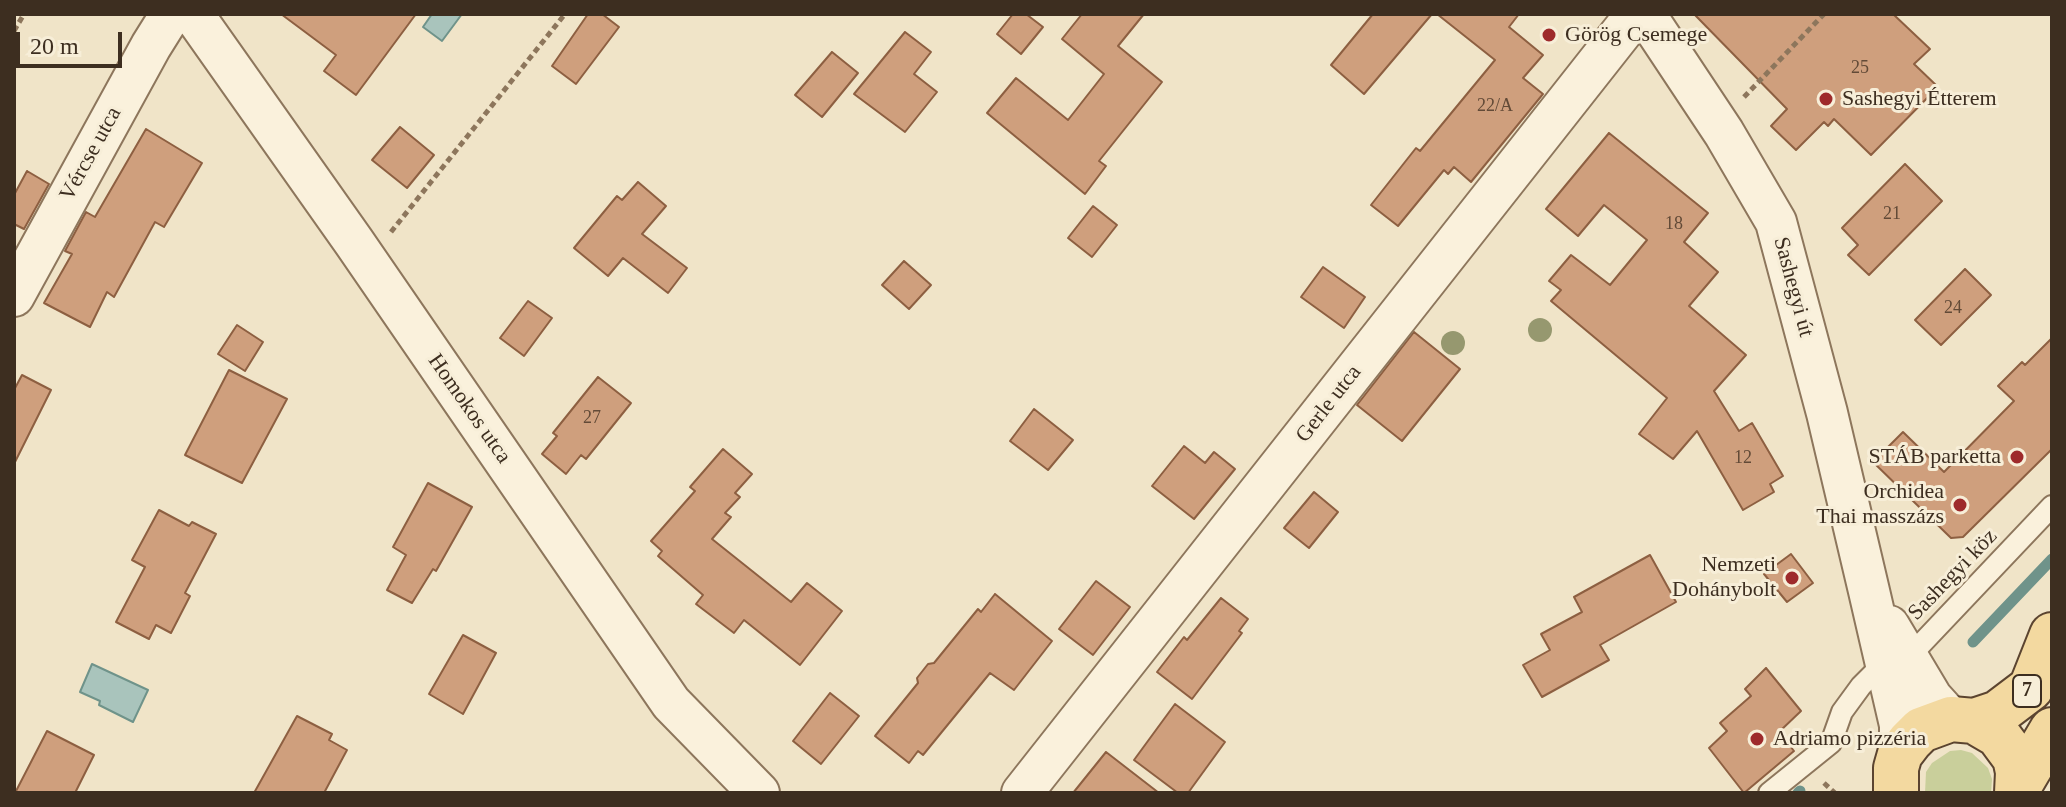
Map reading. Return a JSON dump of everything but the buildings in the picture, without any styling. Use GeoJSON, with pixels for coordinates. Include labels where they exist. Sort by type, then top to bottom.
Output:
{"type":"FeatureCollection","features":[{"type":"Feature","properties":{"kind":"main road","name":"7"},"geometry":{"type":"LineString","coordinates":[[1893,781],[1921,730],[1998,713],[2016,702],[2031,688],[2052,635]]}},
{"type":"Feature","properties":{"kind":"main road","name":"7"},"geometry":{"type":"LineString","coordinates":[[1962,720],[1987,727],[2008,746],[2015,758],[2018,790]]}},
{"type":"Feature","properties":{"kind":"main road","name":"7"},"geometry":{"type":"LineString","coordinates":[[2018,790],[2052,730]]}},
{"type":"Feature","properties":{"kind":"street","name":"Vércse utca"},"geometry":{"type":"LineString","coordinates":[[14,296],[171,14]]}},
{"type":"Feature","properties":{"kind":"street","name":"Gerle utca"},"geometry":{"type":"LineString","coordinates":[[1022,793],[1636,14]]}},
{"type":"Feature","properties":{"kind":"street","name":"Sashegyi út"},"geometry":{"type":"LineString","coordinates":[[1645,14],[1717,122],[1776,222],[1827,413],[1869,591],[1893,666],[1900,725],[1893,781]]}},
{"type":"Feature","properties":{"kind":"street","name":"Homokos utca"},"geometry":{"type":"LineString","coordinates":[[207,20],[366,259],[671,703],[759,793]]}},
{"type":"Feature","properties":{"kind":"street","name":"Sashegyi út"},"geometry":{"type":"LineString","coordinates":[[1893,666],[1962,720]]}},
{"type":"Feature","properties":{"kind":"lane","name":"Sashegyi köz"},"geometry":{"type":"LineString","coordinates":[[1769,793],[1831,743],[1842,712],[1861,686],[1893,666],[2052,506]]}},
{"type":"Feature","properties":{"kind":"path"},"geometry":{"type":"LineString","coordinates":[[14,31],[24,14]]}},
{"type":"Feature","properties":{"kind":"path"},"geometry":{"type":"LineString","coordinates":[[366,259],[565,14]]}},
{"type":"Feature","properties":{"kind":"path"},"geometry":{"type":"LineString","coordinates":[[1717,122],[1824,14]]}},
{"type":"Feature","properties":{"kind":"green space"},"geometry":{"type":"Polygon","coordinates":[[[1950,751],[1972,753],[1988,768],[1992,779],[1991,793],[1925,793],[1926,772],[1932,763],[1950,751]]]}},
{"type":"Feature","properties":{"kind":"water"},"geometry":{"type":"Polygon","coordinates":[[[432,14],[462,14],[442,41],[423,27],[432,14]]]}},
{"type":"Feature","properties":{"kind":"water"},"geometry":{"type":"Polygon","coordinates":[[[92,664],[148,690],[133,722],[80,692],[92,664]]]}},
{"type":"Feature","properties":{"kind":"waterway"},"geometry":{"type":"LineString","coordinates":[[1973,642],[2052,559]]}},
{"type":"Feature","properties":{"kind":"place","name":"Görög Csemege"},"geometry":{"type":"Point","coordinates":[1549,35]}},
{"type":"Feature","properties":{"kind":"place","name":"Sashegyi Étterem"},"geometry":{"type":"Point","coordinates":[1826,99]}},
{"type":"Feature","properties":{"kind":"place","name":"STÁB parketta"},"geometry":{"type":"Point","coordinates":[2017,457]}},
{"type":"Feature","properties":{"kind":"place","name":"Orchidea Thai masszázs"},"geometry":{"type":"Point","coordinates":[1960,505]}},
{"type":"Feature","properties":{"kind":"place","name":"Nemzeti Dohánybolt"},"geometry":{"type":"Point","coordinates":[1792,578]}},
{"type":"Feature","properties":{"kind":"place","name":"Adriamo pizzéria"},"geometry":{"type":"Point","coordinates":[1757,739]}}]}
